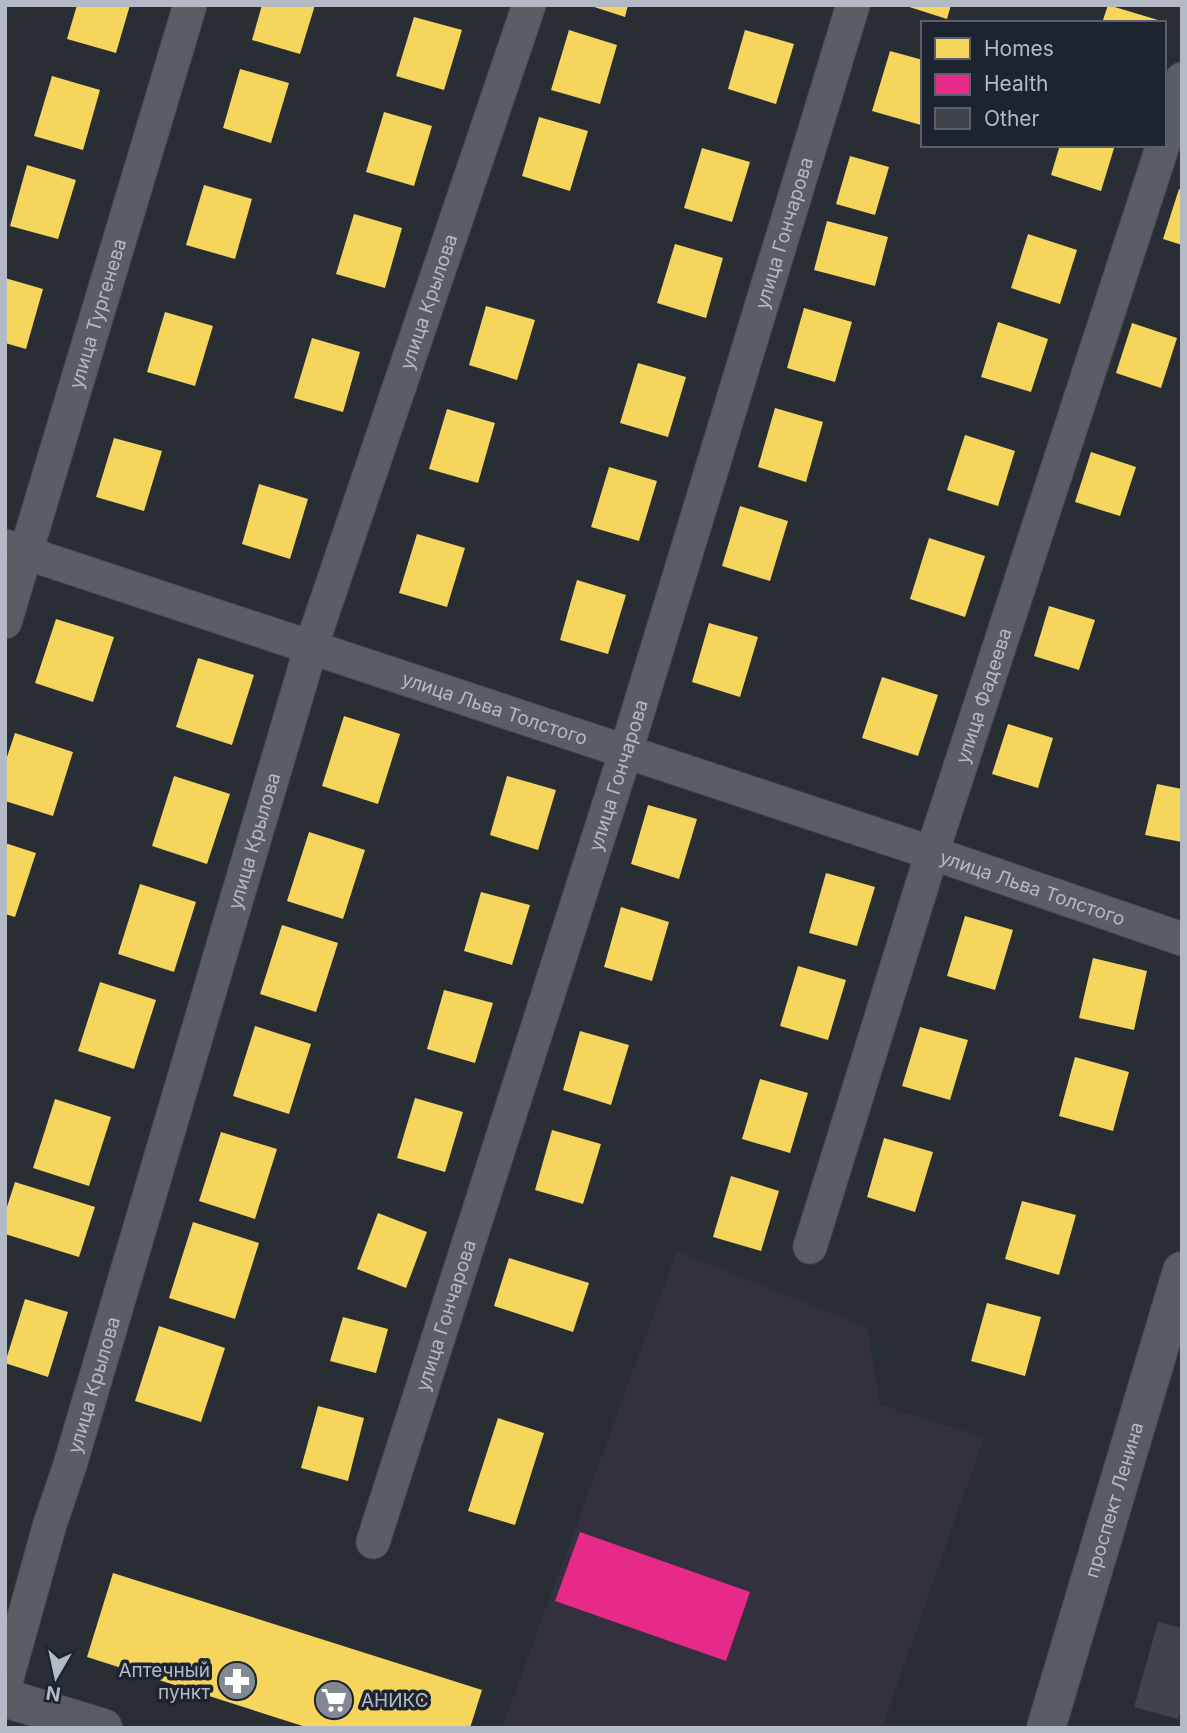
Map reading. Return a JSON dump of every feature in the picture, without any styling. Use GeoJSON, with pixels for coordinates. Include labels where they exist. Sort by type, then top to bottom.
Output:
{"type":"FeatureCollection","features":[{"type":"Feature","properties":{"kind":"street","name":"улица Тургенева"},"geometry":{"type":"LineString","coordinates":[[5,622],[15,550],[190,5]]}},
{"type":"Feature","properties":{"kind":"street","name":"улица Крылова"},"geometry":{"type":"LineString","coordinates":[[5,1685],[311,647],[528,5]]}},
{"type":"Feature","properties":{"kind":"street","name":"улица Гончарова"},"geometry":{"type":"LineString","coordinates":[[373,1542],[626,751],[853,5]]}},
{"type":"Feature","properties":{"kind":"street","name":"улица Фадеева"},"geometry":{"type":"LineString","coordinates":[[1166,136],[1182,79]]}},
{"type":"Feature","properties":{"kind":"street","name":"улица Фадеева"},"geometry":{"type":"LineString","coordinates":[[810,1247],[932,853],[1163,147]]}},
{"type":"Feature","properties":{"kind":"street","name":"улица Льва Толстого"},"geometry":{"type":"LineString","coordinates":[[15,550],[626,751],[1182,939]]}},
{"type":"Feature","properties":{"kind":"street","name":"проспект Ленина"},"geometry":{"type":"LineString","coordinates":[[1046,1728],[1182,1271]]}},
{"type":"Feature","properties":{"kind":"street"},"geometry":{"type":"LineString","coordinates":[[5,1698],[103,1728]]}},
{"type":"Feature","properties":{"kind":"shaded area"},"geometry":{"type":"Polygon","coordinates":[[[677,1251],[867,1327],[880,1405],[984,1437],[882,1728],[502,1728],[677,1251]]]}},
{"type":"Feature","properties":{"kind":"building: Homes"},"geometry":{"type":"Polygon","coordinates":[[[77,5],[130,5],[116,53],[67,39],[77,5]]]}},
{"type":"Feature","properties":{"kind":"building: Homes"},"geometry":{"type":"Polygon","coordinates":[[[262,5],[315,5],[300,54],[252,40],[262,5]]]}},
{"type":"Feature","properties":{"kind":"building: Homes"},"geometry":{"type":"Polygon","coordinates":[[[588,5],[628,5],[625,17],[588,5]]]}},
{"type":"Feature","properties":{"kind":"building: Homes"},"geometry":{"type":"Polygon","coordinates":[[[903,5],[951,5],[947,19],[903,5]]]}},
{"type":"Feature","properties":{"kind":"building: Homes"},"geometry":{"type":"Polygon","coordinates":[[[1108,5],[1158,20],[1158,21],[1103,21],[1108,5]]]}},
{"type":"Feature","properties":{"kind":"building: Homes"},"geometry":{"type":"Polygon","coordinates":[[[414,17],[462,30],[444,90],[396,76],[414,17]]]}},
{"type":"Feature","properties":{"kind":"building: Homes"},"geometry":{"type":"Polygon","coordinates":[[[569,30],[617,45],[600,104],[551,90],[569,30]]]}},
{"type":"Feature","properties":{"kind":"building: Homes"},"geometry":{"type":"Polygon","coordinates":[[[745,30],[794,44],[776,104],[728,89],[745,30]]]}},
{"type":"Feature","properties":{"kind":"building: Homes"},"geometry":{"type":"Polygon","coordinates":[[[890,51],[921,59],[921,125],[872,111],[890,51]]]}},
{"type":"Feature","properties":{"kind":"building: Homes"},"geometry":{"type":"Polygon","coordinates":[[[240,69],[289,83],[271,143],[223,128],[240,69]]]}},
{"type":"Feature","properties":{"kind":"building: Homes"},"geometry":{"type":"Polygon","coordinates":[[[52,76],[100,90],[83,150],[34,136],[52,76]]]}},
{"type":"Feature","properties":{"kind":"building: Homes"},"geometry":{"type":"Polygon","coordinates":[[[384,112],[432,126],[414,186],[366,172],[384,112]]]}},
{"type":"Feature","properties":{"kind":"building: Homes"},"geometry":{"type":"Polygon","coordinates":[[[539,117],[588,131],[570,191],[522,176],[539,117]]]}},
{"type":"Feature","properties":{"kind":"building: Homes"},"geometry":{"type":"Polygon","coordinates":[[[1059,147],[1114,147],[1101,191],[1051,175],[1059,147]]]}},
{"type":"Feature","properties":{"kind":"building: Homes"},"geometry":{"type":"Polygon","coordinates":[[[702,148],[750,162],[732,222],[684,208],[702,148]]]}},
{"type":"Feature","properties":{"kind":"building: Homes"},"geometry":{"type":"Polygon","coordinates":[[[850,156],[889,167],[875,215],[836,204],[850,156]]]}},
{"type":"Feature","properties":{"kind":"building: Homes"},"geometry":{"type":"Polygon","coordinates":[[[27,165],[76,180],[58,239],[10,226],[27,165]]]}},
{"type":"Feature","properties":{"kind":"building: Homes"},"geometry":{"type":"Polygon","coordinates":[[[204,185],[252,199],[235,259],[186,245],[204,185]]]}},
{"type":"Feature","properties":{"kind":"building: Homes"},"geometry":{"type":"Polygon","coordinates":[[[1179,189],[1182,190],[1182,245],[1163,239],[1179,189]]]}},
{"type":"Feature","properties":{"kind":"building: Homes"},"geometry":{"type":"Polygon","coordinates":[[[354,214],[402,228],[385,288],[336,274],[354,214]]]}},
{"type":"Feature","properties":{"kind":"building: Homes"},"geometry":{"type":"Polygon","coordinates":[[[827,221],[888,237],[875,286],[814,270],[827,221]]]}},
{"type":"Feature","properties":{"kind":"building: Homes"},"geometry":{"type":"Polygon","coordinates":[[[1028,234],[1077,250],[1060,304],[1011,288],[1028,234]]]}},
{"type":"Feature","properties":{"kind":"building: Homes"},"geometry":{"type":"Polygon","coordinates":[[[675,244],[723,258],[706,318],[657,303],[675,244]]]}},
{"type":"Feature","properties":{"kind":"building: Homes"},"geometry":{"type":"Polygon","coordinates":[[[5,278],[43,289],[26,349],[5,343],[5,278]]]}},
{"type":"Feature","properties":{"kind":"building: Homes"},"geometry":{"type":"Polygon","coordinates":[[[486,306],[535,320],[517,380],[469,365],[486,306]]]}},
{"type":"Feature","properties":{"kind":"building: Homes"},"geometry":{"type":"Polygon","coordinates":[[[804,308],[852,322],[835,382],[787,368],[804,308]]]}},
{"type":"Feature","properties":{"kind":"building: Homes"},"geometry":{"type":"Polygon","coordinates":[[[165,312],[213,326],[195,386],[147,372],[165,312]]]}},
{"type":"Feature","properties":{"kind":"building: Homes"},"geometry":{"type":"Polygon","coordinates":[[[998,322],[1048,339],[1031,392],[981,377],[998,322]]]}},
{"type":"Feature","properties":{"kind":"building: Homes"},"geometry":{"type":"Polygon","coordinates":[[[1132,323],[1177,338],[1161,388],[1116,373],[1132,323]]]}},
{"type":"Feature","properties":{"kind":"building: Homes"},"geometry":{"type":"Polygon","coordinates":[[[312,338],[360,352],[343,412],[294,398],[312,338]]]}},
{"type":"Feature","properties":{"kind":"building: Homes"},"geometry":{"type":"Polygon","coordinates":[[[638,363],[686,377],[668,437],[620,423],[638,363]]]}},
{"type":"Feature","properties":{"kind":"building: Homes"},"geometry":{"type":"Polygon","coordinates":[[[775,408],[823,422],[806,482],[758,467],[775,408]]]}},
{"type":"Feature","properties":{"kind":"building: Homes"},"geometry":{"type":"Polygon","coordinates":[[[447,409],[495,423],[478,483],[429,469],[447,409]]]}},
{"type":"Feature","properties":{"kind":"building: Homes"},"geometry":{"type":"Polygon","coordinates":[[[965,435],[1015,451],[998,506],[947,490],[965,435]]]}},
{"type":"Feature","properties":{"kind":"building: Homes"},"geometry":{"type":"Polygon","coordinates":[[[114,438],[162,451],[144,511],[96,497],[114,438]]]}},
{"type":"Feature","properties":{"kind":"building: Homes"},"geometry":{"type":"Polygon","coordinates":[[[1091,452],[1136,467],[1120,516],[1075,502],[1091,452]]]}},
{"type":"Feature","properties":{"kind":"building: Homes"},"geometry":{"type":"Polygon","coordinates":[[[609,467],[657,481],[639,541],[591,527],[609,467]]]}},
{"type":"Feature","properties":{"kind":"building: Homes"},"geometry":{"type":"Polygon","coordinates":[[[259,484],[308,499],[290,559],[242,544],[259,484]]]}},
{"type":"Feature","properties":{"kind":"building: Homes"},"geometry":{"type":"Polygon","coordinates":[[[740,506],[788,521],[770,581],[722,566],[740,506]]]}},
{"type":"Feature","properties":{"kind":"building: Homes"},"geometry":{"type":"Polygon","coordinates":[[[417,534],[465,548],[447,607],[399,593],[417,534]]]}},
{"type":"Feature","properties":{"kind":"building: Homes"},"geometry":{"type":"Polygon","coordinates":[[[929,538],[985,556],[965,617],[910,599],[929,538]]]}},
{"type":"Feature","properties":{"kind":"building: Homes"},"geometry":{"type":"Polygon","coordinates":[[[577,580],[626,595],[608,654],[560,640],[577,580]]]}},
{"type":"Feature","properties":{"kind":"building: Homes"},"geometry":{"type":"Polygon","coordinates":[[[1049,606],[1095,620],[1079,670],[1034,656],[1049,606]]]}},
{"type":"Feature","properties":{"kind":"building: Homes"},"geometry":{"type":"Polygon","coordinates":[[[56,619],[114,637],[93,702],[35,683],[56,619]]]}},
{"type":"Feature","properties":{"kind":"building: Homes"},"geometry":{"type":"Polygon","coordinates":[[[709,623],[758,637],[740,697],[692,682],[709,623]]]}},
{"type":"Feature","properties":{"kind":"building: Homes"},"geometry":{"type":"Polygon","coordinates":[[[198,658],[254,675],[232,745],[176,727],[198,658]]]}},
{"type":"Feature","properties":{"kind":"building: Homes"},"geometry":{"type":"Polygon","coordinates":[[[882,677],[938,695],[918,756],[862,738],[882,677]]]}},
{"type":"Feature","properties":{"kind":"building: Homes"},"geometry":{"type":"Polygon","coordinates":[[[344,716],[400,734],[378,804],[322,786],[344,716]]]}},
{"type":"Feature","properties":{"kind":"building: Homes"},"geometry":{"type":"Polygon","coordinates":[[[1008,724],[1053,738],[1038,788],[992,774],[1008,724]]]}},
{"type":"Feature","properties":{"kind":"building: Homes"},"geometry":{"type":"Polygon","coordinates":[[[15,733],[73,752],[53,816],[5,801],[5,763],[15,733]]]}},
{"type":"Feature","properties":{"kind":"building: Homes"},"geometry":{"type":"Polygon","coordinates":[[[174,776],[230,794],[207,864],[152,846],[174,776]]]}},
{"type":"Feature","properties":{"kind":"building: Homes"},"geometry":{"type":"Polygon","coordinates":[[[507,776],[556,790],[538,850],[490,835],[507,776]]]}},
{"type":"Feature","properties":{"kind":"building: Homes"},"geometry":{"type":"Polygon","coordinates":[[[1157,784],[1182,789],[1182,842],[1145,835],[1157,784]]]}},
{"type":"Feature","properties":{"kind":"building: Homes"},"geometry":{"type":"Polygon","coordinates":[[[648,805],[697,819],[679,879],[631,864],[648,805]]]}},
{"type":"Feature","properties":{"kind":"building: Homes"},"geometry":{"type":"Polygon","coordinates":[[[309,832],[365,850],[343,919],[287,901],[309,832]]]}},
{"type":"Feature","properties":{"kind":"building: Homes"},"geometry":{"type":"Polygon","coordinates":[[[5,843],[36,853],[15,917],[5,914],[5,843]]]}},
{"type":"Feature","properties":{"kind":"building: Homes"},"geometry":{"type":"Polygon","coordinates":[[[826,873],[875,887],[857,946],[809,933],[826,873]]]}},
{"type":"Feature","properties":{"kind":"building: Homes"},"geometry":{"type":"Polygon","coordinates":[[[140,884],[196,902],[174,972],[118,954],[140,884]]]}},
{"type":"Feature","properties":{"kind":"building: Homes"},"geometry":{"type":"Polygon","coordinates":[[[481,892],[530,905],[512,965],[464,951],[481,892]]]}},
{"type":"Feature","properties":{"kind":"building: Homes"},"geometry":{"type":"Polygon","coordinates":[[[621,907],[669,922],[652,981],[604,967],[621,907]]]}},
{"type":"Feature","properties":{"kind":"building: Homes"},"geometry":{"type":"Polygon","coordinates":[[[965,916],[1013,930],[995,990],[947,976],[965,916]]]}},
{"type":"Feature","properties":{"kind":"building: Homes"},"geometry":{"type":"Polygon","coordinates":[[[282,925],[338,943],[316,1012],[260,994],[282,925]]]}},
{"type":"Feature","properties":{"kind":"building: Homes"},"geometry":{"type":"Polygon","coordinates":[[[1093,958],[1147,971],[1134,1030],[1079,1018],[1093,958]]]}},
{"type":"Feature","properties":{"kind":"building: Homes"},"geometry":{"type":"Polygon","coordinates":[[[798,966],[846,980],[828,1040],[780,1026],[798,966]]]}},
{"type":"Feature","properties":{"kind":"building: Homes"},"geometry":{"type":"Polygon","coordinates":[[[100,982],[156,1000],[134,1069],[78,1051],[100,982]]]}},
{"type":"Feature","properties":{"kind":"building: Homes"},"geometry":{"type":"Polygon","coordinates":[[[444,990],[493,1003],[475,1063],[427,1049],[444,990]]]}},
{"type":"Feature","properties":{"kind":"building: Homes"},"geometry":{"type":"Polygon","coordinates":[[[255,1026],[311,1044],[289,1114],[233,1096],[255,1026]]]}},
{"type":"Feature","properties":{"kind":"building: Homes"},"geometry":{"type":"Polygon","coordinates":[[[920,1027],[968,1040],[950,1100],[902,1086],[920,1027]]]}},
{"type":"Feature","properties":{"kind":"building: Homes"},"geometry":{"type":"Polygon","coordinates":[[[580,1031],[629,1045],[611,1105],[563,1090],[580,1031]]]}},
{"type":"Feature","properties":{"kind":"building: Homes"},"geometry":{"type":"Polygon","coordinates":[[[1075,1057],[1129,1072],[1113,1131],[1059,1116],[1075,1057]]]}},
{"type":"Feature","properties":{"kind":"building: Homes"},"geometry":{"type":"Polygon","coordinates":[[[760,1079],[808,1093],[790,1153],[742,1139],[760,1079]]]}},
{"type":"Feature","properties":{"kind":"building: Homes"},"geometry":{"type":"Polygon","coordinates":[[[415,1098],[463,1112],[445,1172],[397,1158],[415,1098]]]}},
{"type":"Feature","properties":{"kind":"building: Homes"},"geometry":{"type":"Polygon","coordinates":[[[55,1099],[111,1117],[89,1186],[33,1168],[55,1099]]]}},
{"type":"Feature","properties":{"kind":"building: Homes"},"geometry":{"type":"Polygon","coordinates":[[[552,1130],[601,1144],[583,1204],[535,1190],[552,1130]]]}},
{"type":"Feature","properties":{"kind":"building: Homes"},"geometry":{"type":"Polygon","coordinates":[[[221,1132],[277,1149],[255,1219],[199,1201],[221,1132]]]}},
{"type":"Feature","properties":{"kind":"building: Homes"},"geometry":{"type":"Polygon","coordinates":[[[884,1138],[933,1152],[915,1212],[867,1197],[884,1138]]]}},
{"type":"Feature","properties":{"kind":"building: Homes"},"geometry":{"type":"Polygon","coordinates":[[[731,1176],[779,1191],[761,1251],[713,1237],[731,1176]]]}},
{"type":"Feature","properties":{"kind":"building: Homes"},"geometry":{"type":"Polygon","coordinates":[[[15,1182],[95,1207],[79,1257],[5,1234],[5,1213],[15,1182]]]}},
{"type":"Feature","properties":{"kind":"building: Homes"},"geometry":{"type":"Polygon","coordinates":[[[1022,1201],[1076,1215],[1059,1275],[1005,1259],[1022,1201]]]}},
{"type":"Feature","properties":{"kind":"building: Homes"},"geometry":{"type":"Polygon","coordinates":[[[378,1213],[427,1232],[406,1288],[357,1269],[378,1213]]]}},
{"type":"Feature","properties":{"kind":"building: Homes"},"geometry":{"type":"Polygon","coordinates":[[[193,1222],[259,1243],[235,1319],[169,1298],[193,1222]]]}},
{"type":"Feature","properties":{"kind":"building: Homes"},"geometry":{"type":"Polygon","coordinates":[[[509,1258],[589,1283],[573,1332],[494,1306],[509,1258]]]}},
{"type":"Feature","properties":{"kind":"building: Homes"},"geometry":{"type":"Polygon","coordinates":[[[25,1299],[68,1312],[48,1377],[5,1363],[25,1299]]]}},
{"type":"Feature","properties":{"kind":"building: Homes"},"geometry":{"type":"Polygon","coordinates":[[[987,1303],[1041,1317],[1025,1376],[971,1361],[987,1303]]]}},
{"type":"Feature","properties":{"kind":"building: Homes"},"geometry":{"type":"Polygon","coordinates":[[[343,1317],[388,1329],[376,1373],[330,1361],[343,1317]]]}},
{"type":"Feature","properties":{"kind":"building: Homes"},"geometry":{"type":"Polygon","coordinates":[[[159,1326],[225,1348],[201,1422],[135,1401],[159,1326]]]}},
{"type":"Feature","properties":{"kind":"building: Homes"},"geometry":{"type":"Polygon","coordinates":[[[318,1406],[364,1418],[348,1481],[301,1468],[318,1406]]]}},
{"type":"Feature","properties":{"kind":"building: Homes"},"geometry":{"type":"Polygon","coordinates":[[[498,1418],[544,1433],[515,1525],[468,1511],[498,1418]]]}},
{"type":"Feature","properties":{"kind":"building: Homes"},"geometry":{"type":"Polygon","coordinates":[[[113,1573],[482,1690],[470,1728],[309,1728],[87,1657],[113,1573]]]}},
{"type":"Feature","properties":{"kind":"building: Health"},"geometry":{"type":"Polygon","coordinates":[[[580,1532],[750,1592],[726,1661],[555,1601],[580,1532]]]}},
{"type":"Feature","properties":{"kind":"building: Other"},"geometry":{"type":"Polygon","coordinates":[[[1158,1622],[1182,1628],[1182,1706],[1178,1719],[1134,1707],[1158,1622]]]}},
{"type":"Feature","properties":{"kind":"place","name":"Аптечный пункт"},"geometry":{"type":"Point","coordinates":[237,1681]}},
{"type":"Feature","properties":{"kind":"place","name":"АНИКС"},"geometry":{"type":"Point","coordinates":[334,1700]}}]}
